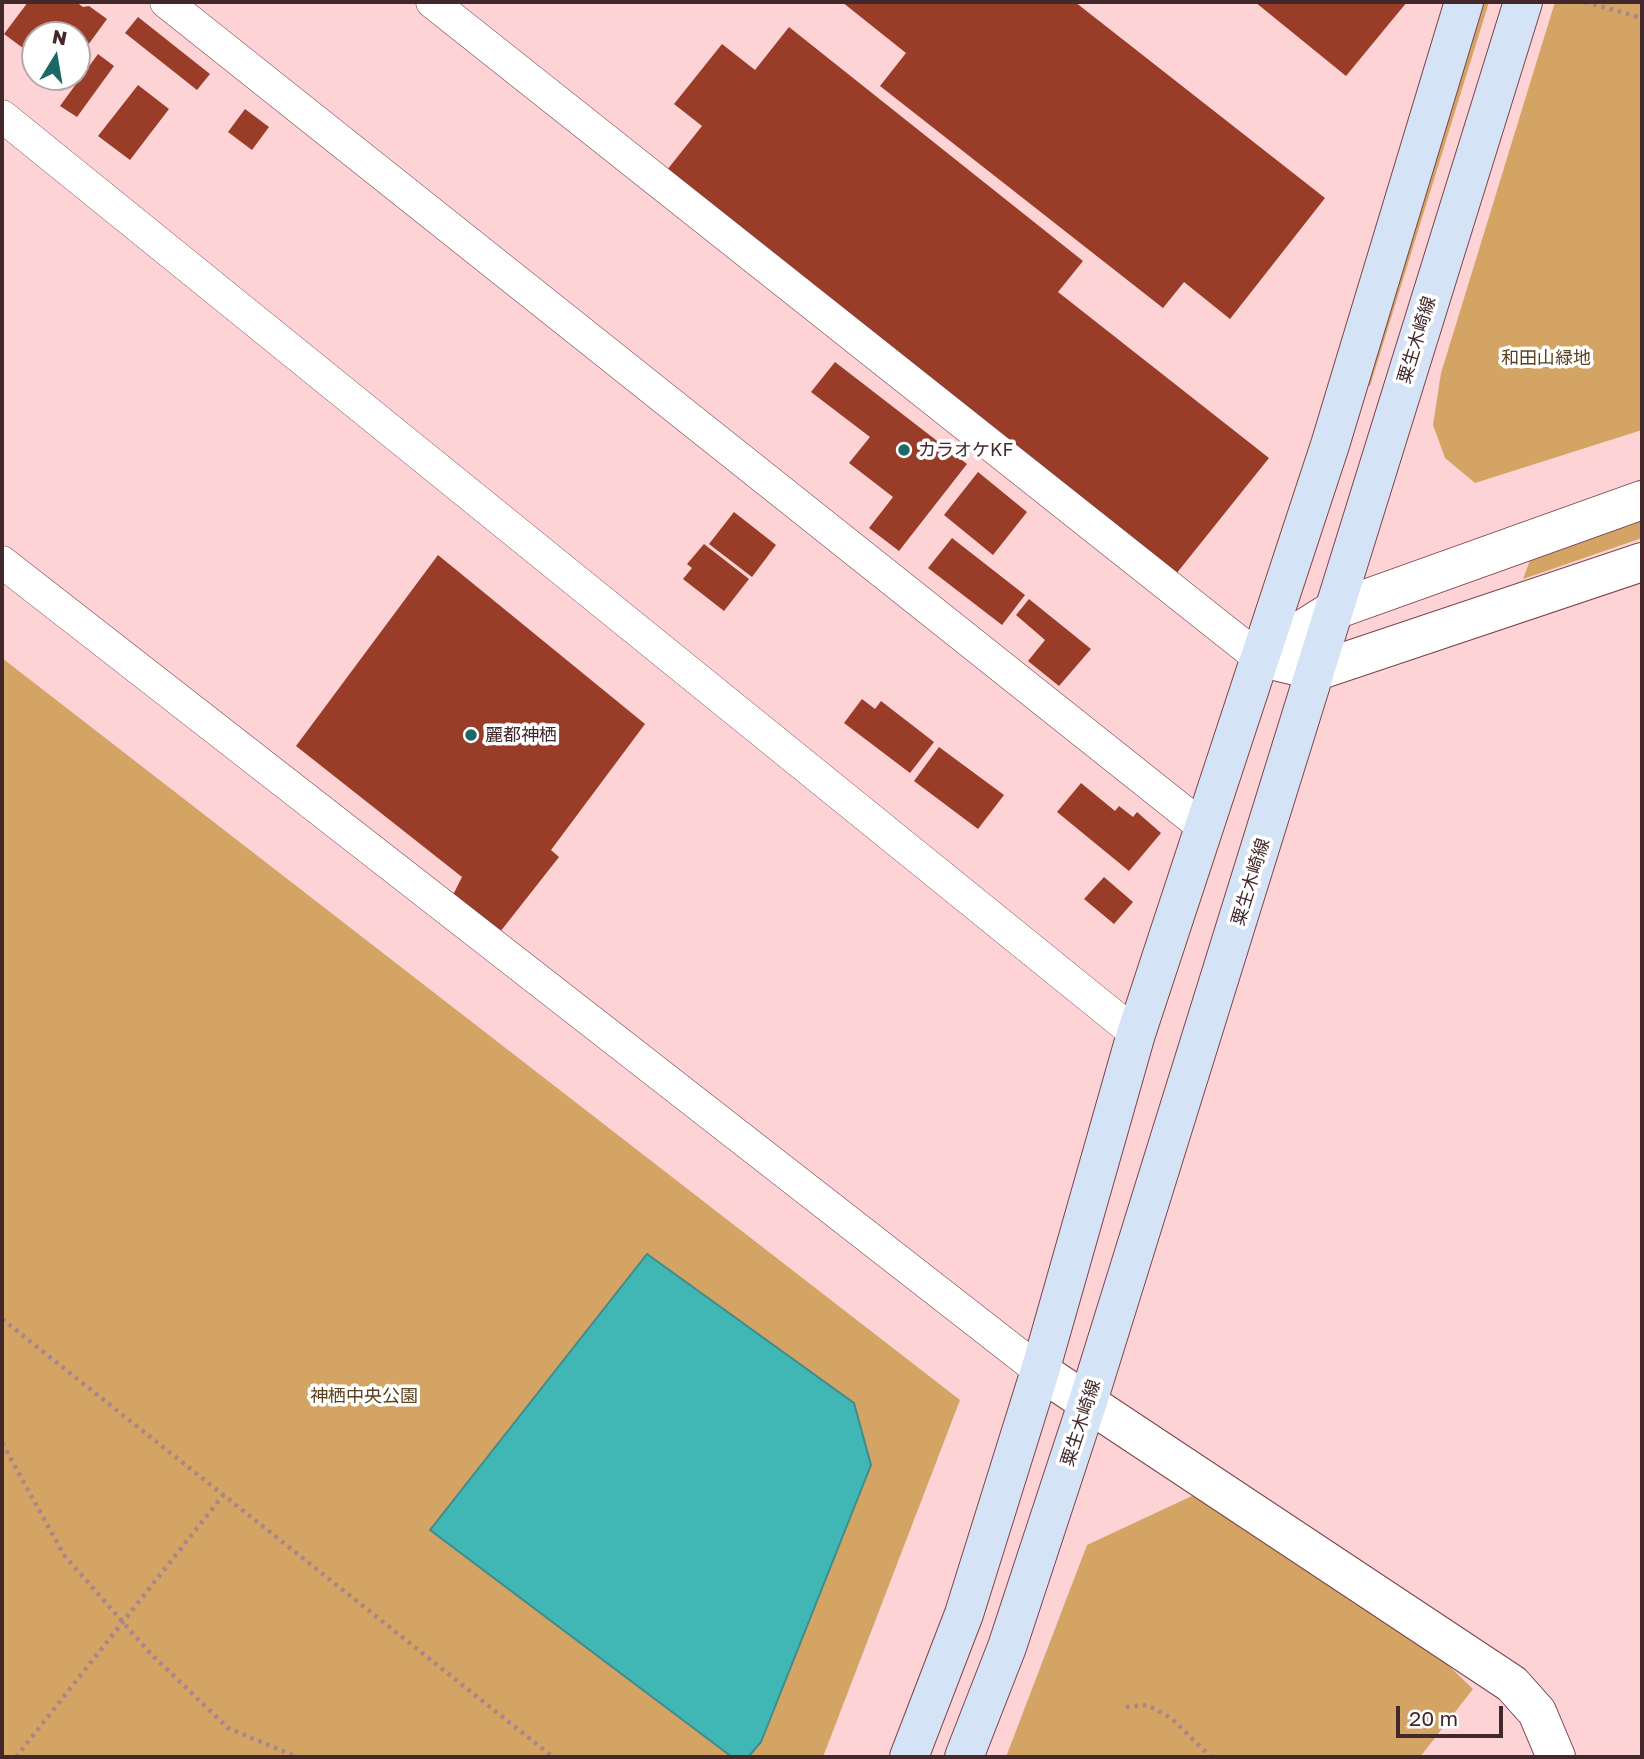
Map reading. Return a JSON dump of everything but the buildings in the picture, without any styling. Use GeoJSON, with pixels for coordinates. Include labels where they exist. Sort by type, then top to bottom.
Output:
{"type":"FeatureCollection","features":[{"type":"Feature","properties":{"kind":"main road"},"geometry":{"type":"LineString","coordinates":[[909,1757],[964,1614],[1040,1371],[1136,1034],[1330,445],[1464,2]]}},
{"type":"Feature","properties":{"kind":"main road","name":"粟生木崎線"},"geometry":{"type":"LineString","coordinates":[[964,1757],[1007,1647],[1088,1401],[1523,2]]}},
{"type":"Feature","properties":{"kind":"street"},"geometry":{"type":"LineString","coordinates":[[166,2],[1203,827]]}},
{"type":"Feature","properties":{"kind":"street"},"geometry":{"type":"LineString","coordinates":[[432,2],[1258,657],[1317,671],[1642,562]]}},
{"type":"Feature","properties":{"kind":"street"},"geometry":{"type":"LineString","coordinates":[[2,116],[1136,1034]]}},
{"type":"Feature","properties":{"kind":"street"},"geometry":{"type":"LineString","coordinates":[[1258,657],[1332,611],[1642,500]]}},
{"type":"Feature","properties":{"kind":"street"},"geometry":{"type":"LineString","coordinates":[[2,562],[1040,1371],[1511,1684],[1538,1712],[1556,1757]]}},
{"type":"Feature","properties":{"kind":"path"},"geometry":{"type":"LineString","coordinates":[[1585,2],[1642,17]]}},
{"type":"Feature","properties":{"kind":"path"},"geometry":{"type":"LineString","coordinates":[[2,1319],[554,1757]]}},
{"type":"Feature","properties":{"kind":"path"},"geometry":{"type":"LineString","coordinates":[[2,1443],[64,1555],[150,1653],[228,1728],[297,1757]]}},
{"type":"Feature","properties":{"kind":"path"},"geometry":{"type":"LineString","coordinates":[[16,1757],[223,1494]]}},
{"type":"Feature","properties":{"kind":"path"},"geometry":{"type":"LineString","coordinates":[[1126,1707],[1147,1705],[1171,1718],[1211,1757]]}},
{"type":"Feature","properties":{"kind":"green space"},"geometry":{"type":"Polygon","coordinates":[[[1465,2],[1489,2],[1370,386],[1351,376],[1465,2]]]}},
{"type":"Feature","properties":{"kind":"green space","name":"和田山緑地"},"geometry":{"type":"Polygon","coordinates":[[[1555,2],[1642,2],[1642,430],[1475,483],[1445,458],[1433,425],[1441,373],[1555,2]]]}},
{"type":"Feature","properties":{"kind":"green space"},"geometry":{"type":"Polygon","coordinates":[[[1642,521],[1642,538],[1523,579],[1530,560],[1642,521]]]}},
{"type":"Feature","properties":{"kind":"green space","name":"神栖中央公園"},"geometry":{"type":"Polygon","coordinates":[[[2,658],[960,1400],[823,1757],[2,1757],[2,658]]]}},
{"type":"Feature","properties":{"kind":"green space"},"geometry":{"type":"Polygon","coordinates":[[[1194,1495],[1425,1643],[1473,1689],[1420,1757],[1006,1757],[1087,1545],[1194,1495]]]}},
{"type":"Feature","properties":{"kind":"water"},"geometry":{"type":"Polygon","coordinates":[[[647,1254],[854,1403],[871,1465],[761,1742],[748,1757],[732,1757],[430,1530],[647,1254]]]}},
{"type":"Feature","properties":{"kind":"place","name":"カラオケKF"},"geometry":{"type":"Point","coordinates":[904,450]}},
{"type":"Feature","properties":{"kind":"place","name":"麗都神栖"},"geometry":{"type":"Point","coordinates":[471,735]}}]}
